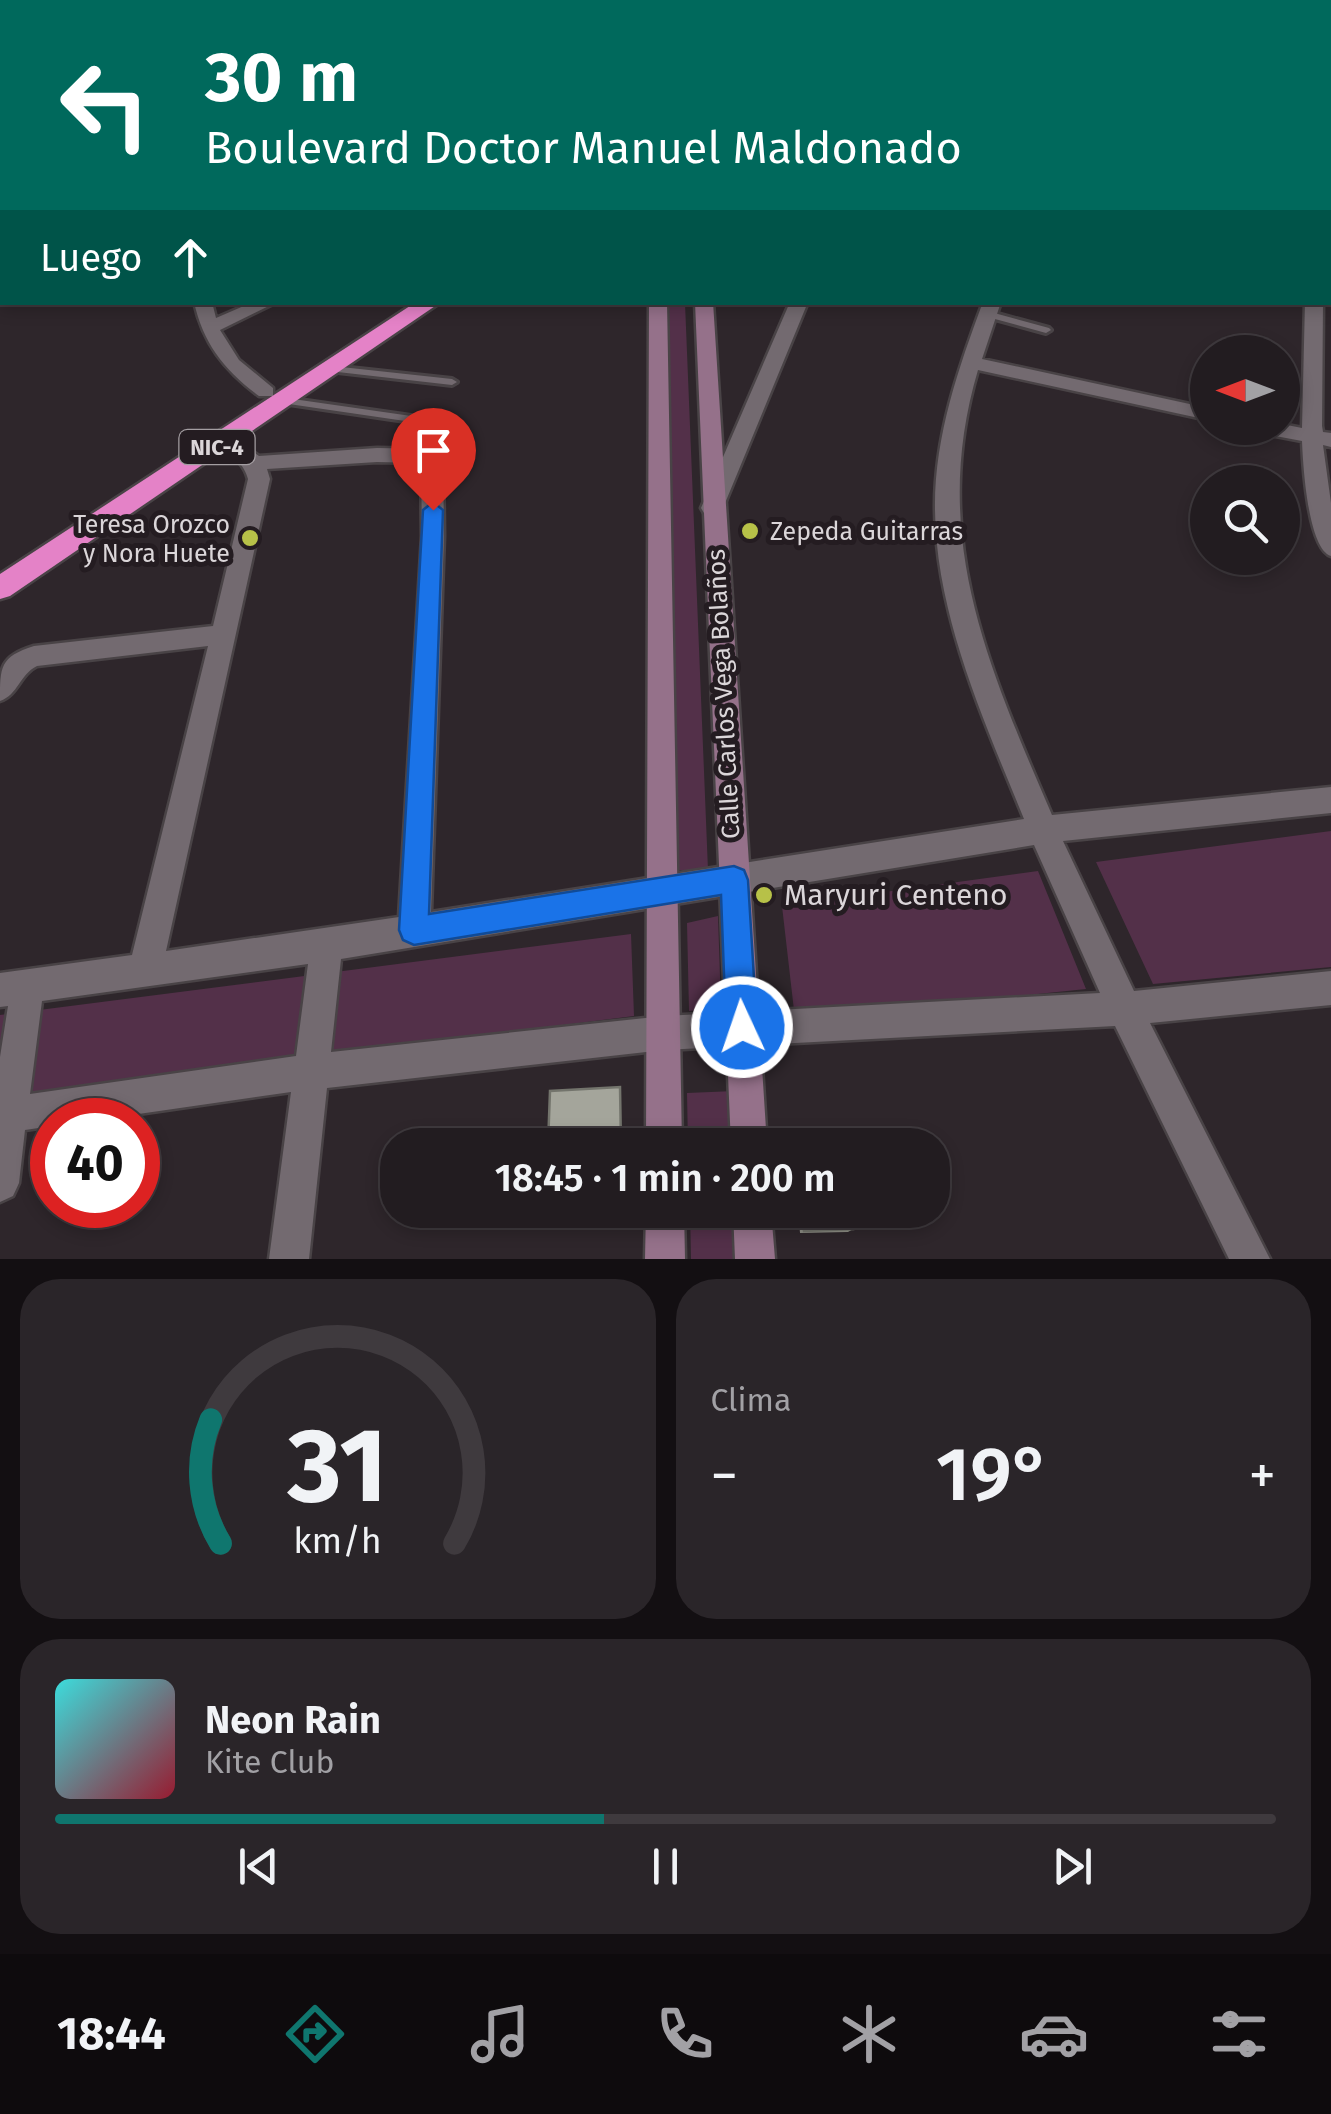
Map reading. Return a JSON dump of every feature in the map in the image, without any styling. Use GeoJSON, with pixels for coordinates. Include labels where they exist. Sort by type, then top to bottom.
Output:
{"type":"FeatureCollection","features":[{"type":"Feature","properties":{"kind":"highway","name":"NIC-4"},"geometry":{"type":"LineString","coordinates":[[0,588],[225,442],[276,397],[400,305]]}},
{"type":"Feature","properties":{"kind":"highway","name":"NIC-4"},"geometry":{"type":"LineString","coordinates":[[0,566],[276,397],[332,369],[427,305]]}},
{"type":"Feature","properties":{"kind":"street"},"geometry":{"type":"LineString","coordinates":[[204,305],[208,328],[234,370],[276,397]]}},
{"type":"Feature","properties":{"kind":"street"},"geometry":{"type":"LineString","coordinates":[[208,328],[262,305]]}},
{"type":"Feature","properties":{"kind":"street"},"geometry":{"type":"LineString","coordinates":[[658,305],[664,1128]]}},
{"type":"Feature","properties":{"kind":"street","name":"Calle Carlos Vega Bolaños"},"geometry":{"type":"LineString","coordinates":[[704,305],[747,1128]]}},
{"type":"Feature","properties":{"kind":"street"},"geometry":{"type":"LineString","coordinates":[[712,508],[798,305]]}},
{"type":"Feature","properties":{"kind":"street"},"geometry":{"type":"LineString","coordinates":[[1314,305],[1323,522],[1331,548]]}},
{"type":"Feature","properties":{"kind":"street"},"geometry":{"type":"LineString","coordinates":[[989,308],[954,420],[946,508],[954,588],[1040,830],[1124,1009],[1250,1259]]}},
{"type":"Feature","properties":{"kind":"street"},"geometry":{"type":"LineString","coordinates":[[970,362],[1190,410]]}},
{"type":"Feature","properties":{"kind":"street"},"geometry":{"type":"LineString","coordinates":[[145,970],[259,479],[256,463],[247,452],[225,442]]}},
{"type":"Feature","properties":{"kind":"street"},"geometry":{"type":"LineString","coordinates":[[256,463],[377,454],[432,456],[433,536],[414,930]]}},
{"type":"Feature","properties":{"kind":"street"},"geometry":{"type":"LineString","coordinates":[[0,690],[18,663],[34,656],[224,634]]}},
{"type":"Feature","properties":{"kind":"street"},"geometry":{"type":"LineString","coordinates":[[0,1183],[14,988],[326,945],[1040,830],[1331,800]]}},
{"type":"Feature","properties":{"kind":"street"},"geometry":{"type":"LineString","coordinates":[[289,1259],[326,945]]}},
{"type":"Feature","properties":{"kind":"street"},"geometry":{"type":"LineString","coordinates":[[5,1116],[309,1072],[664,1032],[1124,1009],[1331,988]]}},
{"type":"Feature","properties":{"kind":"street"},"geometry":{"type":"LineString","coordinates":[[665,1228],[665,1259]]}},
{"type":"Feature","properties":{"kind":"street"},"geometry":{"type":"LineString","coordinates":[[753,1228],[755,1259]]}},
{"type":"Feature","properties":{"kind":"lane"},"geometry":{"type":"LineString","coordinates":[[989,308],[1046,330]]}},
{"type":"Feature","properties":{"kind":"lane"},"geometry":{"type":"LineString","coordinates":[[332,369],[452,382]]}},
{"type":"Feature","properties":{"kind":"lane"},"geometry":{"type":"LineString","coordinates":[[276,397],[446,424]]}},
{"type":"Feature","properties":{"kind":"shaded area"},"geometry":{"type":"Polygon","coordinates":[[[669,305],[685,305],[708,870],[673,870],[669,305]]]}},
{"type":"Feature","properties":{"kind":"shaded area"},"geometry":{"type":"Polygon","coordinates":[[[1331,831],[1331,967],[1153,984],[1096,862],[1331,831]]]}},
{"type":"Feature","properties":{"kind":"shaded area"},"geometry":{"type":"Polygon","coordinates":[[[1038,871],[1086,989],[795,1019],[782,906],[1038,871]]]}},
{"type":"Feature","properties":{"kind":"shaded area"},"geometry":{"type":"Polygon","coordinates":[[[718,916],[721,1007],[689,1011],[687,923],[718,916]]]}},
{"type":"Feature","properties":{"kind":"shaded area"},"geometry":{"type":"Polygon","coordinates":[[[631,934],[634,1016],[0,1096],[0,1015],[631,934]]]}},
{"type":"Feature","properties":{"kind":"shaded area"},"geometry":{"type":"Polygon","coordinates":[[[735,1091],[737,1128],[688,1128],[687,1093],[735,1091]]]}},
{"type":"Feature","properties":{"kind":"shaded area"},"geometry":{"type":"Polygon","coordinates":[[[690,1228],[743,1228],[745,1259],[691,1259],[690,1228]]]}},
{"type":"Feature","properties":{"kind":"building"},"geometry":{"type":"Polygon","coordinates":[[[620,1087],[621,1128],[549,1128],[550,1091],[620,1087]]]}},
{"type":"Feature","properties":{"kind":"building"},"geometry":{"type":"Polygon","coordinates":[[[804,1228],[853,1229],[804,1231],[804,1228]]]}},
{"type":"Feature","properties":{"kind":"place","name":"Zepeda Guitarras"},"geometry":{"type":"Point","coordinates":[750,531]}},
{"type":"Feature","properties":{"kind":"place","name":"Teresa Orozco y Nora Huete"},"geometry":{"type":"Point","coordinates":[250,538]}},
{"type":"Feature","properties":{"kind":"place","name":"Maryuri Centeno"},"geometry":{"type":"Point","coordinates":[764,895]}},
{"type":"Feature","properties":{"kind":"route"},"geometry":{"type":"LineString","coordinates":[[433,510],[414,930],[734,880],[742,1027]]}}]}
